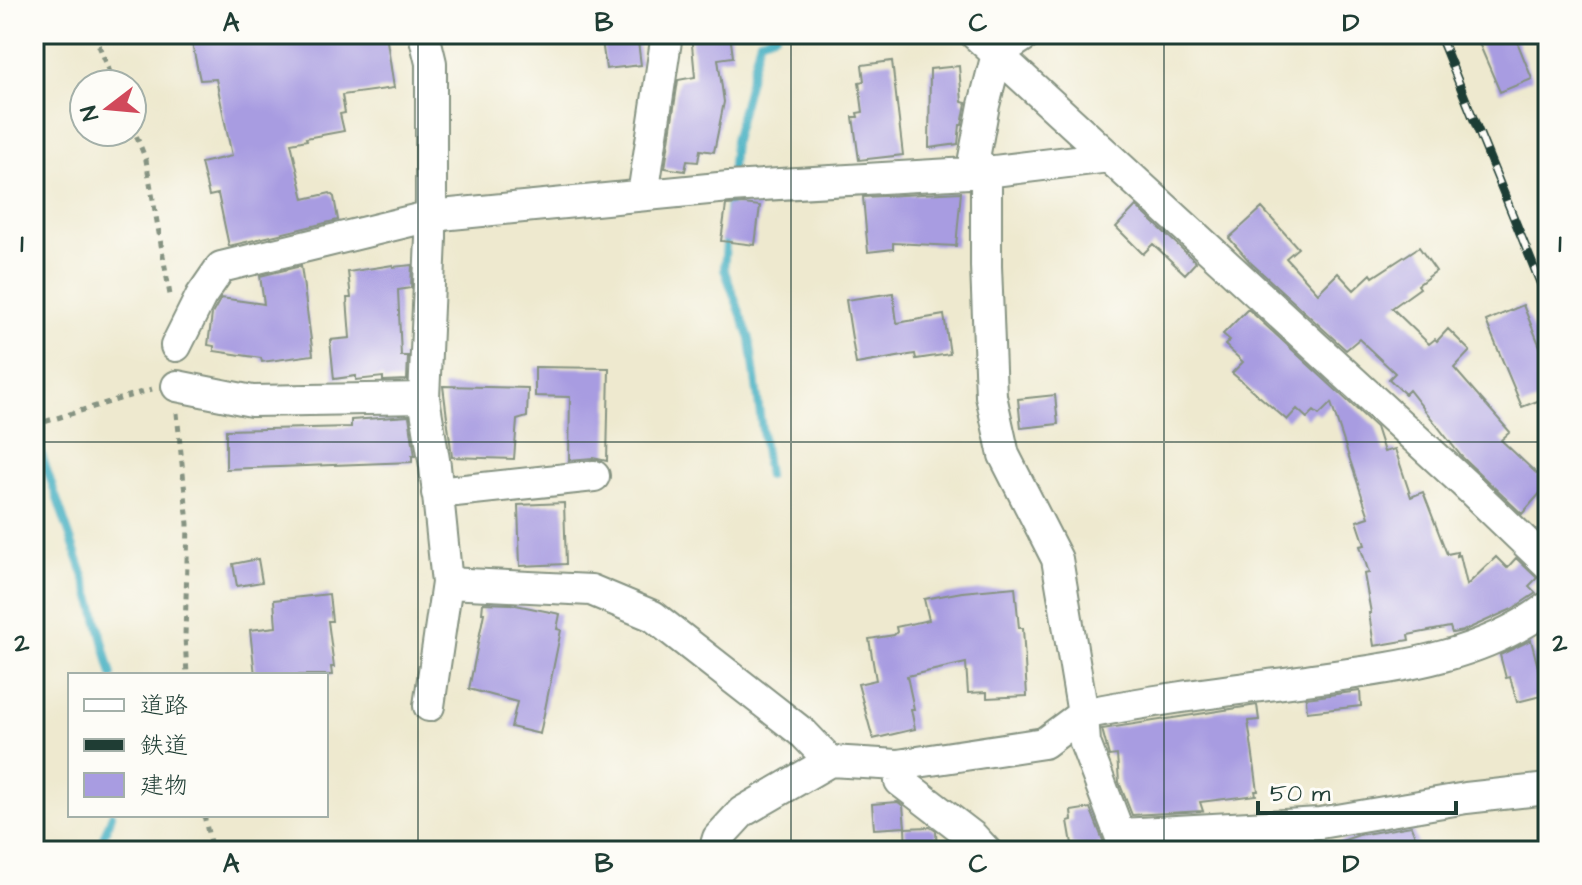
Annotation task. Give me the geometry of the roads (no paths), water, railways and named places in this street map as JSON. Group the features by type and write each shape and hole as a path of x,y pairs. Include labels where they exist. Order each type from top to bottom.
{"street":[{"path":"424,34 431,63 431,216 424,398 447,583 429,706"},
{"path":"643,195 667,34"},
{"path":"986,44 1027,34"},
{"path":"986,44 1548,564"},
{"path":"986,44 984,105 974,158 986,172 991,396 1004,455 1057,559 1085,743 1124,842 1320,823 1466,798 1548,789"},
{"path":"176,346 201,296 221,267 431,216 729,187 986,172 1109,157"},
{"path":"177,386 252,401 424,398"},
{"path":"437,493 594,476"},
{"path":"447,583 591,590 653,616 804,734 830,761"},
{"path":"714,851 718,838 742,812 830,761 898,765 1044,743 1083,714 1412,665 1484,644 1529,622 1548,607"},
{"path":"898,765 900,781 973,837 986,851"}],"waterway":[{"path":"728,214 734,141 760,40 776,34"},
{"path":"727,231 724,269 750,339 768,476"},
{"path":"34,432 93,603 111,673"},
{"path":"98,851 111,817"}],"railway":[{"path":"1439,34 1548,302"}]}
